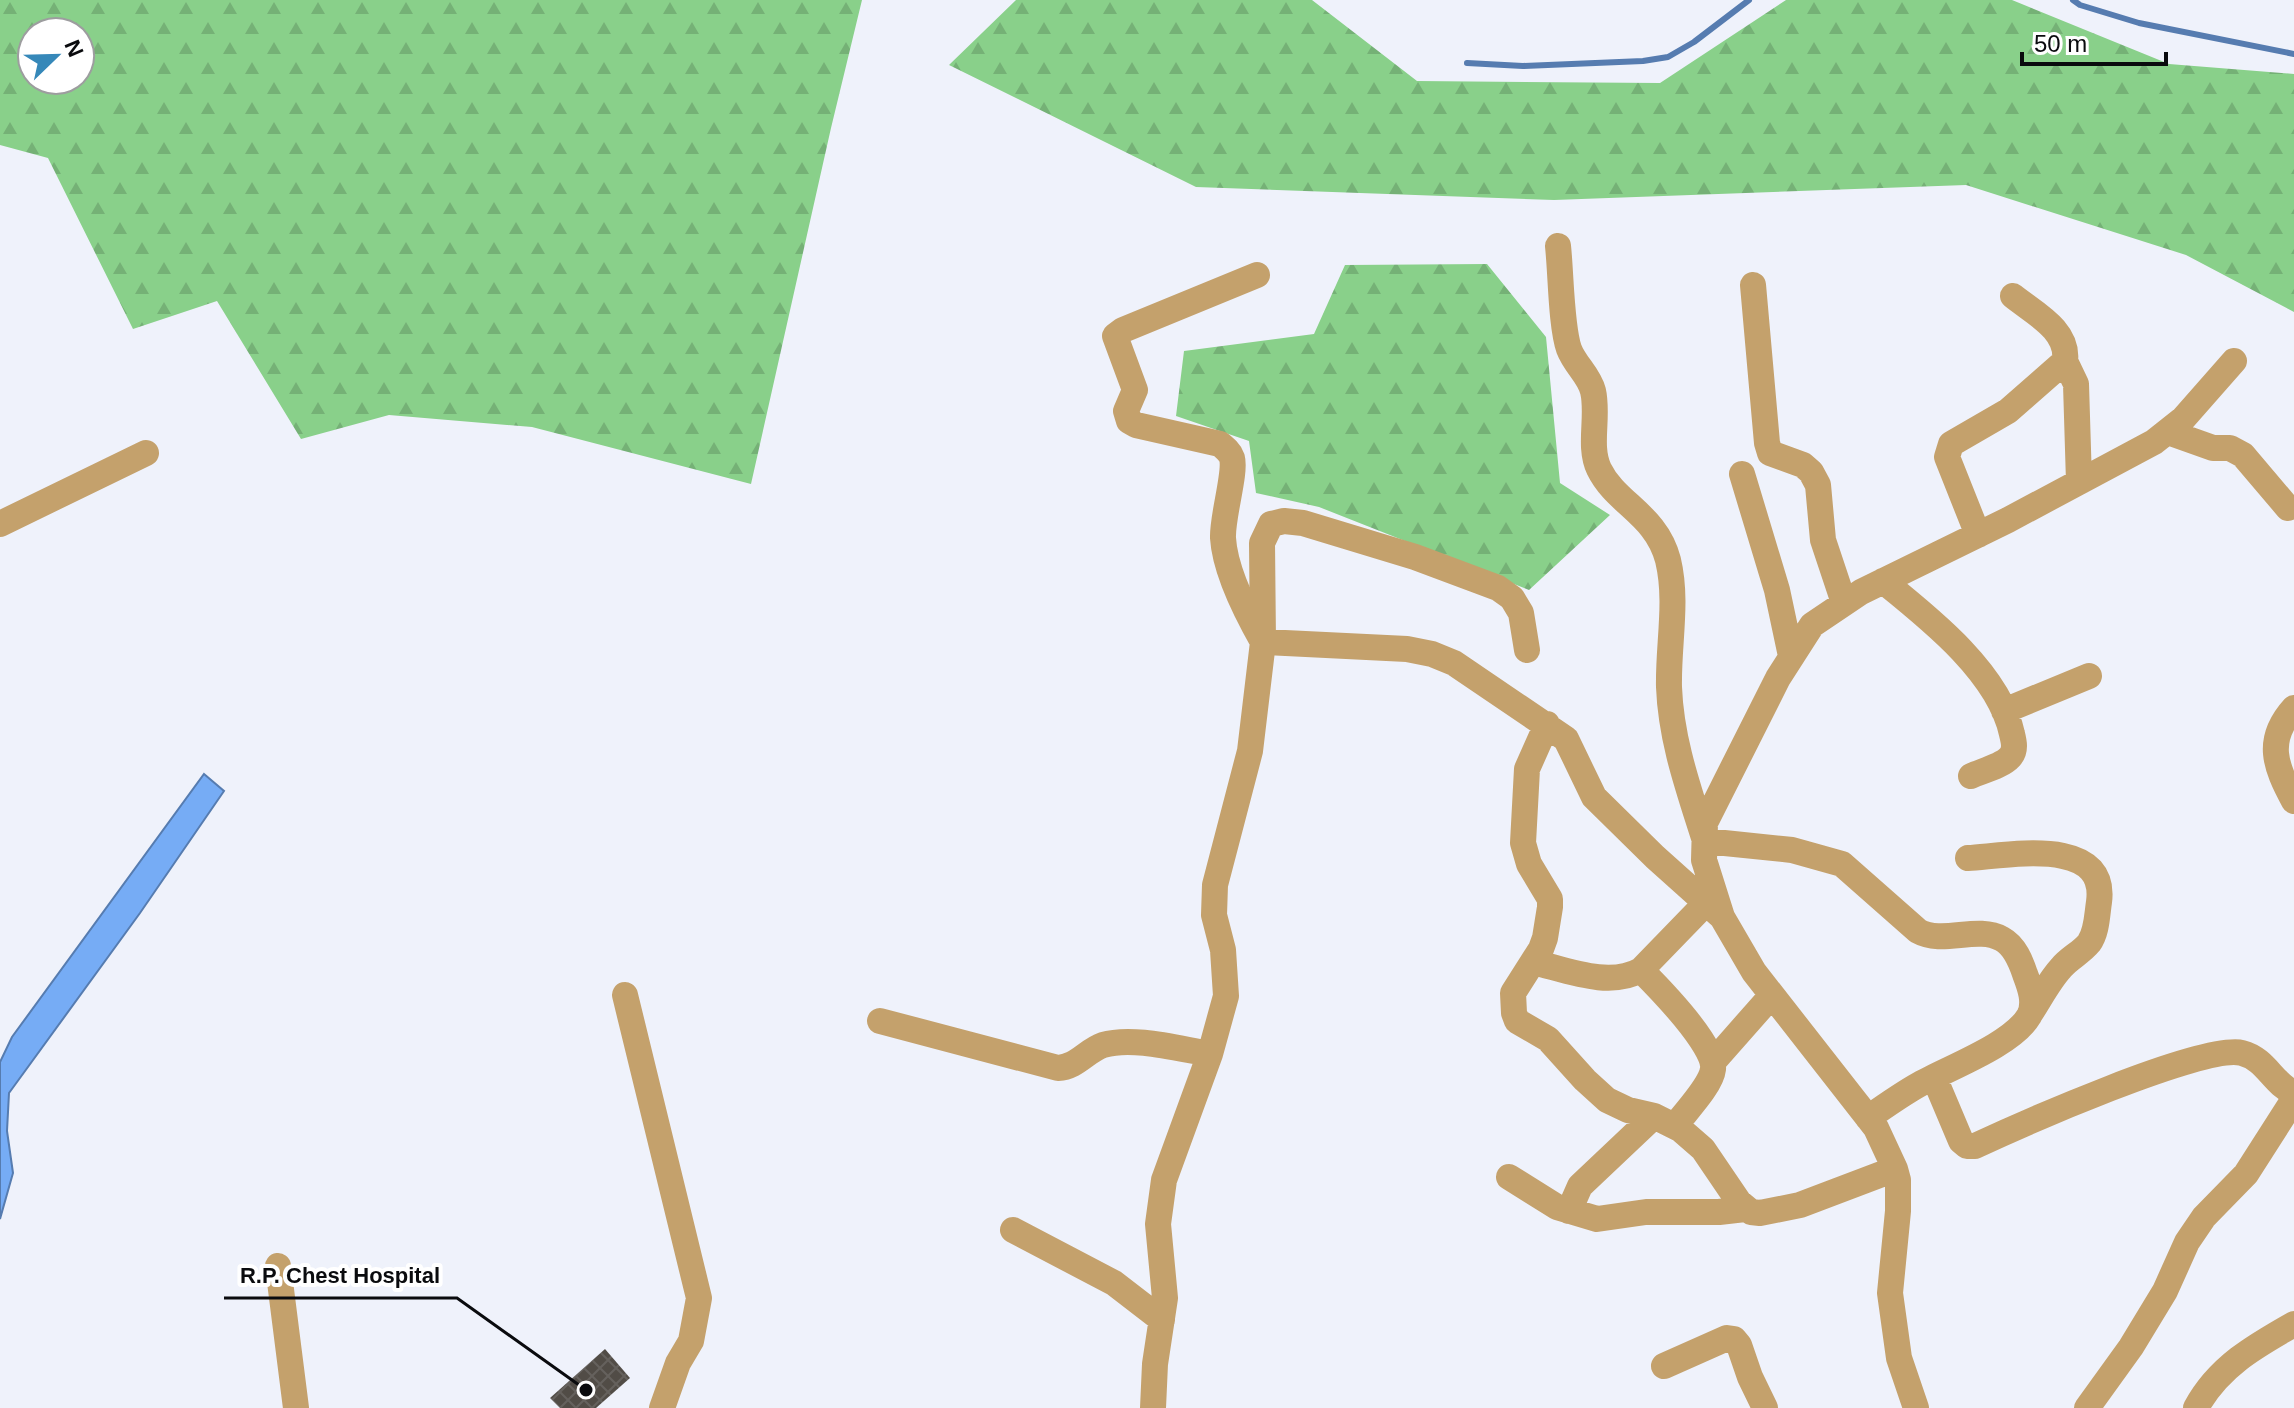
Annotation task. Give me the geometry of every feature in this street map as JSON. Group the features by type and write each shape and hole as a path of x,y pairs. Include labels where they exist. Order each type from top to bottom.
{"street":[{"path":"1558,246 1569,348 1593,392 1595,459 1608,482 1652,527 1668,559 1674,594 1669,661 1672,717 1677,754 1705,841"},
{"path":"1257,275 1115,336 1135,390 1126,411 1129,421 1220,444 1230,453 1233,463 1223,520 1223,541 1239,592 1263,642"},
{"path":"1753,285 1767,443 1770,453 1803,465 1818,485 1823,540 1844,603"},
{"path":"2013,296 2059,333 2067,351 2065,361 2076,384 2079,482"},
{"path":"1978,535 1947,457 1947,449 2008,411 2065,361"},
{"path":"1713,910 1704,860 1705,823 1778,678 1812,625 1883,581 1978,535 2168,432 2234,361"},
{"path":"2168,432 2213,448 2230,448 2243,455 2288,508"},
{"path":"0,524 146,453"},
{"path":"1742,474 1777,590 1791,656"},
{"path":"1153,1408 1165,1286 1158,1224 1164,1180 1210,1054 1226,996 1225,961 1214,915 1215,885 1250,751 1263,642 1262,543 1271,524 1284,521 1303,523 1415,557 1498,588 1512,598 1521,613 1527,650"},
{"path":"1883,581 1930,619 1951,641 1984,678 2004,711 2014,745 2012,755 1971,776"},
{"path":"1263,642 1407,649 1454,663 1566,739 1594,797 1713,910 1754,972 1876,1128 1895,1169 1898,1211 1890,1293 1899,1358 1916,1408"},
{"path":"2004,711 2089,676"},
{"path":"2294,708 2279,724 2275,753 2284,783 2294,801"},
{"path":"1547,724 1527,769 1523,843 1529,864 1550,899 1545,938 1513,993 1517,1021 1548,1039 1607,1100 1664,1121 1703,1149 1745,1209"},
{"path":"1705,841 1792,850 1842,864 1927,937 1981,935 2001,938 2018,957 2026,976 2032,1001 2030,1014"},
{"path":"1868,1118 1904,1093 1963,1065 2021,1025 2058,970 2090,942 2100,892 2095,878 2082,862 2066,855 2043,853 1968,858"},
{"path":"1533,962 1607,978 1621,978 1641,970 1713,910"},
{"path":"1641,970 1681,1010 1713,1062"},
{"path":"625,995 699,1298 691,1341 670,1382 662,1408"},
{"path":"1569,1211 1580,1186 1664,1121 1710,1079 1713,1062 1772,995"},
{"path":"880,1021 1058,1068 1074,1065 1102,1046 1130,1041 1210,1054"},
{"path":"1934,1077 1961,1141 1967,1146 1975,1146 2035,1118 2206,1055 2239,1052 2251,1056 2266,1065 2287,1090 2294,1093"},
{"path":"2087,1408 2131,1347 2165,1291 2187,1242 2204,1217 2246,1174 2294,1099"},
{"path":"1509,1177 1557,1207 1597,1219 1646,1212 1745,1209 1760,1213 1800,1205 1895,1169"},
{"path":"1013,1230 1114,1283 1162,1320"},
{"path":"278,1266 296,1408"},
{"path":"2196,1408 2217,1376 2248,1350 2294,1324"},
{"path":"1664,1366 1727,1338 1734,1339 1765,1408"}],"green space":[{"path":"0,0 862,0 751,484 532,427 389,415 301,439 217,301 133,329 48,158 0,145"},
{"path":"1016,0 1312,0 1417,81 1660,83 1786,0 2012,0 2169,64 2294,74 2294,312 2186,255 1966,185 1554,200 1196,187 949,65"},
{"path":"1487,264 1546,337 1560,483 1610,515 1529,590 1319,507 1256,493 1249,441 1176,416 1184,351 1314,334 1345,265"}],"water":[{"path":"204,774 224,791 9,1093 7,1131 13,1173 0,1219 0,1062 12,1037"}],"building":[{"path":"605,1349 630,1378 596,1408 560,1408 550,1398"}],"waterway":[{"path":"1467,63 1523,66 1643,61 1668,57 1694,42 1749,0"},
{"path":"2073,0 2080,5 2139,23 2294,54"}],"place":[{"name":"R.P. Chest Hospital","path":"586,1390"}]}
